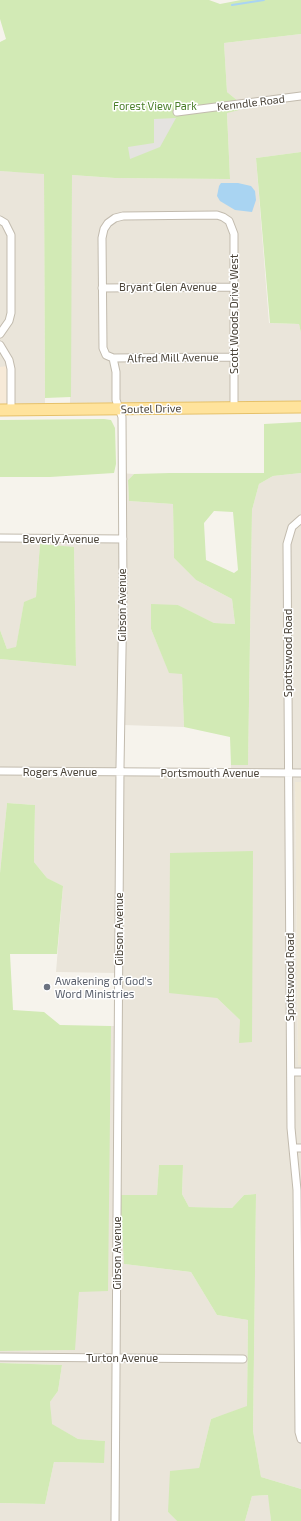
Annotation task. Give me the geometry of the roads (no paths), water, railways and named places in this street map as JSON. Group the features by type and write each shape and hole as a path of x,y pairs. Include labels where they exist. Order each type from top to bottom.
{"main road":[{"name":"Soutel Drive","path":"5,410 301,407"}],"street":[{"name":"Kenndle Road","path":"178,112 301,96"},
{"name":"Scott Woods Drive West","path":"102,288 102,238 104,229 108,223 115,218 123,216 217,215 229,221 234,234 234,408"},
{"path":"0,334 11,313 11,235 2,221"},
{"name":"Bryant Glen Avenue","path":"102,288 233,287"},
{"path":"102,288 104,348 106,355 113,358"},
{"path":"0,346 9,360 11,368 5,410"},
{"name":"Alfred Mill Avenue","path":"113,358 233,357"},
{"name":"Gibson Avenue","path":"113,358 116,372 116,400 122,417 123,593 120,772 115,1521"},
{"name":"Spottswood Road","path":"301,519 292,527 287,544 291,1128 300,1221 299,1432 301,1439"},
{"name":"Beverly Avenue","path":"0,538 122,539"},
{"name":"Rogers Avenue","path":"0,771 120,772"},
{"name":"Portsmouth Avenue","path":"120,772 301,773"},
{"path":"291,1072 301,1072"},
{"path":"293,1148 301,1148"},
{"name":"Turton Avenue","path":"0,1357 243,1358"}],"water":[{"path":"221,183 238,183 251,186 255,191 256,200 252,212 235,210 220,201 217,196"}],"waterway":[{"path":"232,5 264,0"}],"place":[{"name":"Awakening of God's Word Ministries","path":"47,987"}],"park label":[{"name":"Forest View Park","path":"155,106"}]}
